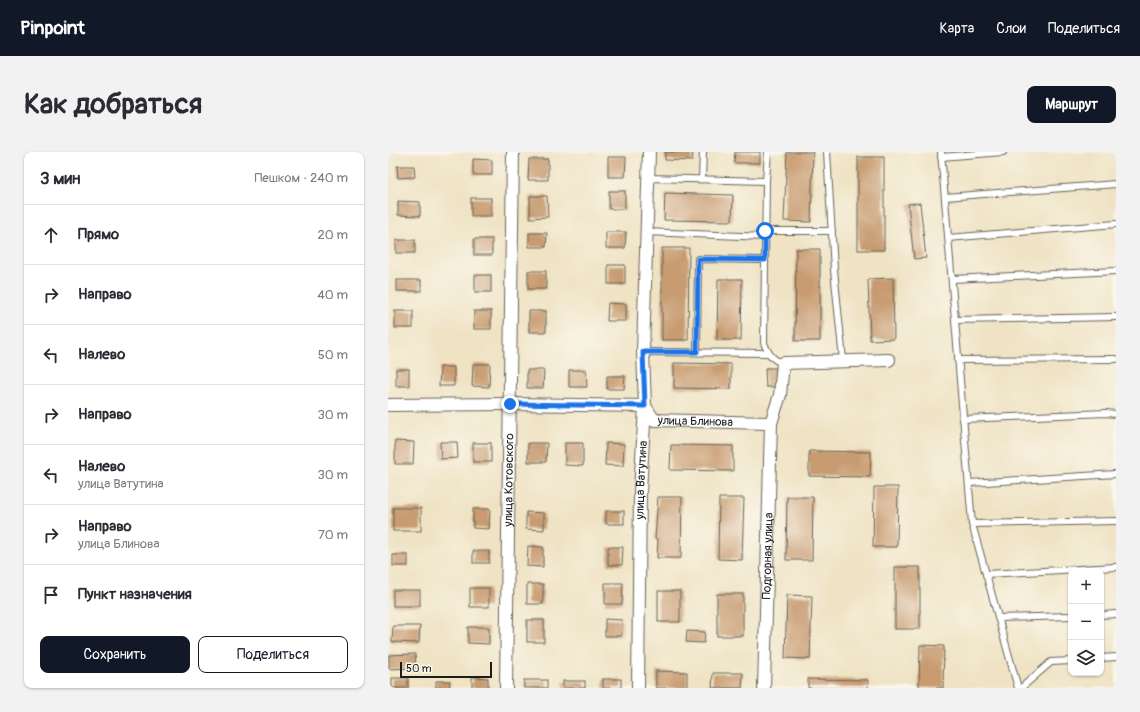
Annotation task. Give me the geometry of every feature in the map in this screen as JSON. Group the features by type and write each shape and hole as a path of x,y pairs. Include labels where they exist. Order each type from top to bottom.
{"street":[{"name":"улица Котовского","path":"506,688 513,152"},
{"name":"улица Ватутина","path":"638,688 640,492 645,406 643,352 649,152"},
{"path":"771,423 780,395 783,363 843,360 889,360"},
{"name":"улица Блинова","path":"388,405 510,404 645,406 654,420 771,423"},
{"name":"Подгорная улица","path":"764,688 771,423"}],"lane":[{"path":"702,179 703,152"},
{"path":"768,152 766,181 764,343 768,353 776,361 783,363"},
{"path":"827,152 843,360"},
{"path":"1004,152 941,154 972,524 1018,688"},
{"path":"648,178 766,181"},
{"path":"945,197 1116,184"},
{"path":"948,238 1116,224"},
{"path":"646,232 765,234 832,232"},
{"path":"697,352 698,259 765,260"},
{"path":"952,279 1116,272"},
{"path":"955,320 1116,317"},
{"path":"643,352 768,353"},
{"path":"958,360 1116,359"},
{"path":"963,418 1106,413 1116,414"},
{"path":"969,483 1116,474"},
{"path":"972,524 1116,520"},
{"path":"986,574 1116,567"},
{"path":"1104,615 1116,614"},
{"path":"998,618 1068,616"},
{"path":"1104,658 1116,657"},
{"path":"1021,688 1051,662 1068,661"}],"building":[{"path":"665,152 693,152 692,161 665,160"},
{"path":"735,152 760,152 760,163 734,163"},
{"path":"787,152 813,152 811,222 784,221"},
{"path":"608,157 626,157 625,177 608,177"},
{"path":"858,157 884,157 884,250 858,250"},
{"path":"473,159 492,160 492,175 473,175"},
{"path":"529,159 548,159 548,180 528,180"},
{"path":"397,166 414,166 415,177 398,178"},
{"path":"609,191 625,191 625,209 609,209"},
{"path":"665,193 733,195 732,221 664,220"},
{"path":"530,196 547,196 548,217 530,218"},
{"path":"471,198 491,198 491,216 471,216"},
{"path":"398,201 420,202 420,216 398,215"},
{"path":"920,203 926,258 914,259 908,204"},
{"path":"606,232 626,232 625,248 606,248"},
{"path":"529,233 547,233 546,247 529,247"},
{"path":"474,239 492,239 492,255 474,255"},
{"path":"396,240 415,240 415,253 396,253"},
{"path":"662,248 689,248 688,340 662,340"},
{"path":"796,249 820,249 820,341 795,341"},
{"path":"608,265 625,265 625,284 608,284"},
{"path":"528,271 546,271 546,289 528,289"},
{"path":"475,275 491,275 491,292 475,292"},
{"path":"893,278 894,339 870,340 868,279"},
{"path":"718,279 742,279 741,340 717,340"},
{"path":"397,280 421,280 421,291 397,291"},
{"path":"608,303 626,304 626,321 607,321"},
{"path":"395,311 413,311 413,328 395,328"},
{"path":"474,311 491,311 491,329 474,329"},
{"path":"529,311 546,311 546,332 529,332"},
{"path":"674,363 731,364 731,389 674,388"},
{"path":"473,364 490,364 489,387 472,386"},
{"path":"440,367 454,367 454,386 439,386"},
{"path":"765,368 777,368 777,387 766,387"},
{"path":"396,369 409,369 409,386 396,386"},
{"path":"527,370 544,370 543,388 527,388"},
{"path":"569,370 586,370 587,387 569,387"},
{"path":"607,376 625,376 624,389 607,389"},
{"path":"395,441 414,442 413,464 395,464"},
{"path":"440,442 457,442 458,458 441,459"},
{"path":"473,443 491,443 491,462 473,462"},
{"path":"528,443 547,443 546,462 528,462"},
{"path":"565,443 583,443 583,466 565,465"},
{"path":"606,443 624,444 623,466 605,465"},
{"path":"671,445 733,446 733,471 670,470"},
{"path":"809,451 871,452 870,477 809,476"},
{"path":"874,487 898,487 897,547 873,547"},
{"path":"658,497 682,497 681,558 657,558 658,539 655,539"},
{"path":"787,497 813,497 812,560 786,560"},
{"path":"719,498 744,498 742,560 718,559"},
{"path":"393,508 421,508 421,531 393,531"},
{"path":"473,509 490,509 489,529 473,528"},
{"path":"606,511 624,511 624,524 606,524"},
{"path":"526,512 544,513 544,530 526,529"},
{"path":"528,546 543,547 543,567 527,566"},
{"path":"608,547 623,547 622,565 608,565"},
{"path":"473,551 489,551 489,563 473,563"},
{"path":"393,555 408,555 408,566 393,566"},
{"path":"895,567 920,567 920,629 895,629"},
{"path":"605,583 623,583 622,604 605,604"},
{"path":"527,584 543,584 543,604 527,604"},
{"path":"470,588 489,588 489,607 470,607"},
{"path":"393,590 420,590 420,606 393,606"},
{"path":"658,591 680,591 680,622 658,622"},
{"path":"717,594 743,594 743,636 717,636"},
{"path":"787,595 812,596 810,659 785,658"},
{"path":"605,619 622,620 621,636 605,636"},
{"path":"527,620 544,620 544,642 527,642"},
{"path":"393,626 420,626 419,643 392,642"},
{"path":"468,627 489,627 489,644 468,643"},
{"path":"687,631 705,632 704,643 686,642"},
{"path":"920,645 944,646 943,688 919,688"},
{"path":"415,654 416,668 389,669 389,655"},
{"path":"656,671 687,672 687,688 656,688"},
{"path":"713,673 743,673 742,688 712,688"},
{"path":"472,677 488,678 488,688 472,688"},
{"path":"392,678 408,678 408,688 392,688"},
{"path":"603,679 621,679 621,688 603,688"},
{"path":"808,679 868,680 868,688 808,688"},
{"path":"524,680 547,680 547,688 524,688"},
{"path":"436,681 450,681 449,688 436,688"},
{"path":"563,681 585,681 585,688 563,688"}],"route":[{"path":"510,404 645,406 643,352 697,352 698,259 765,260 765,231"}]}
